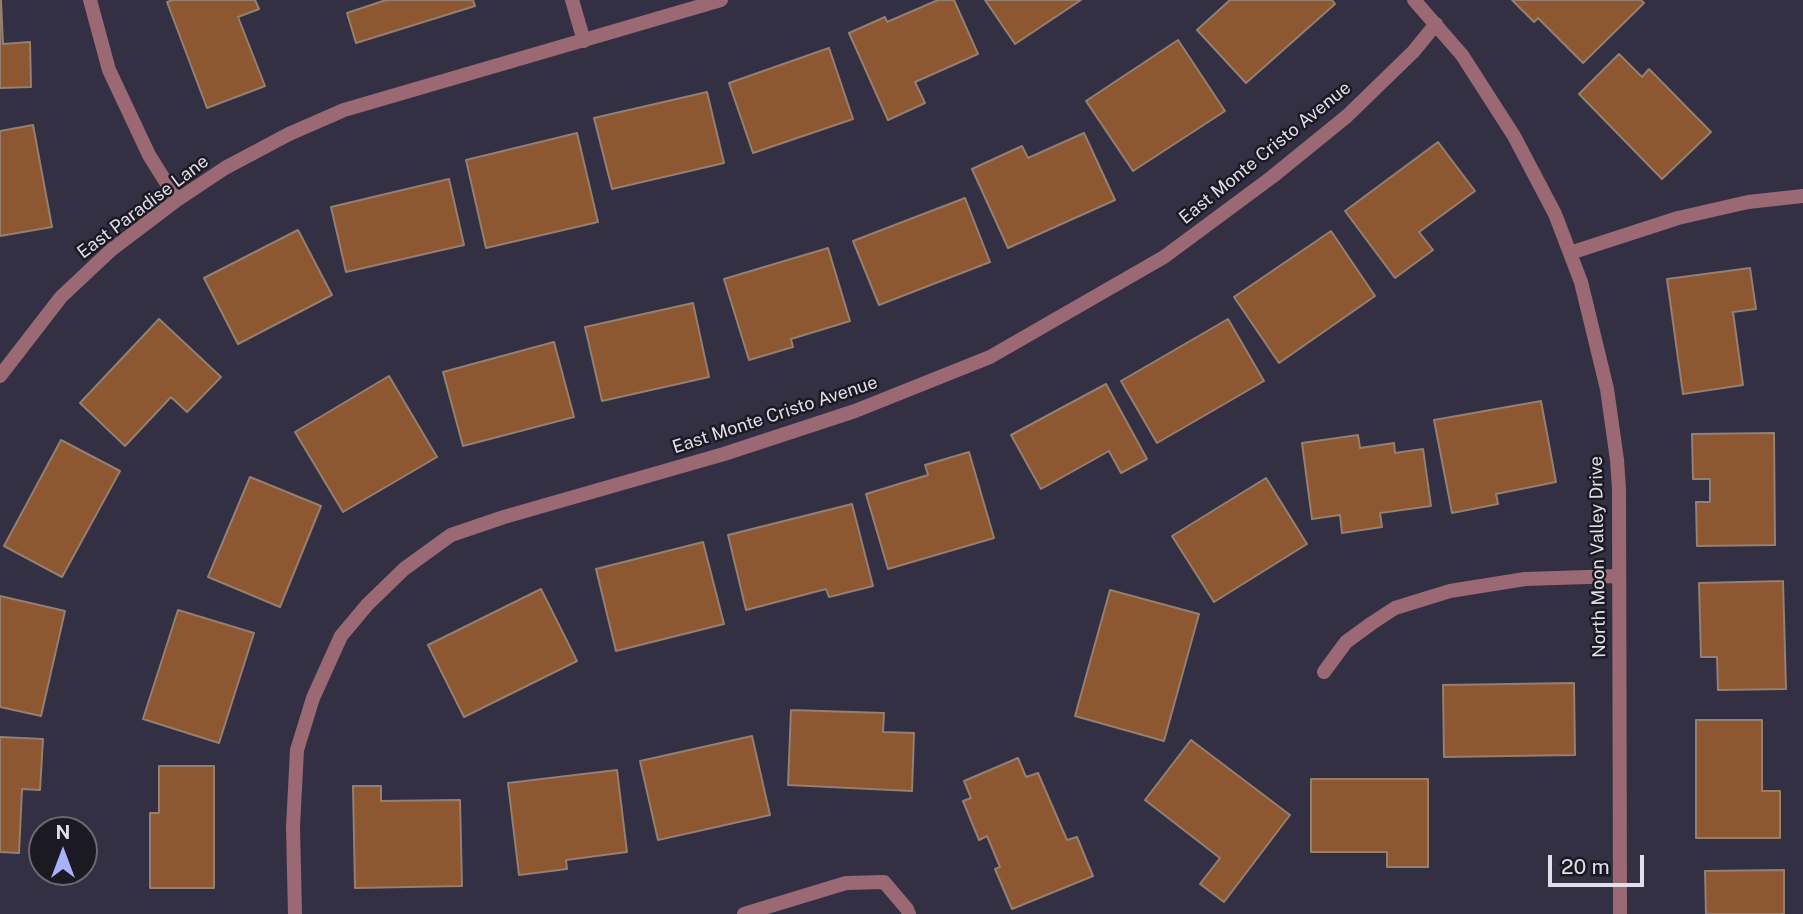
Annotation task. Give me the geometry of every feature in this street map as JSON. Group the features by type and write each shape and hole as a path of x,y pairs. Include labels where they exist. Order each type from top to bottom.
{"street":[{"path":"90,0 109,70 149,155 177,200"},
{"path":"572,0 584,41"},
{"name":"East Paradise Lane","path":"0,376 61,297 111,250 225,168 289,134 344,110 721,0"},
{"name":"North Moon Valley Drive","path":"1414,0 1462,55 1514,136 1555,214 1581,282 1607,389 1617,460 1620,914"},
{"name":"East Monte Cristo Avenue","path":"295,914 293,827 298,750 313,698 341,636 367,605 404,569 451,535 462,531 724,454 855,411 990,357 1164,257 1272,177 1347,116 1413,52 1436,24"},
{"path":"1570,253 1678,218 1748,202 1803,196"},
{"path":"1324,672 1346,642 1395,608 1450,591 1525,579 1618,576"},
{"path":"744,914 846,883 884,882 909,914"}],"building":[{"path":"0,0 3,44 30,42 31,87 0,88"},
{"path":"255,0 259,9 238,17 265,86 207,108 167,2"},
{"path":"386,0 473,0 475,6 356,43 347,13"},
{"path":"938,0 954,0 978,54 915,82 925,103 888,120 849,33 885,17 887,22"},
{"path":"985,0 1081,0 1015,44"},
{"path":"1230,0 1332,0 1335,4 1246,83 1197,30"},
{"path":"1512,0 1641,0 1644,3 1583,63 1538,18 1534,22"},
{"path":"1178,40 1225,111 1133,171 1086,101"},
{"path":"829,48 853,119 753,153 729,83"},
{"path":"1619,54 1642,77 1649,69 1711,132 1662,179 1579,94"},
{"path":"707,92 724,163 612,189 594,118"},
{"path":"33,125 52,227 0,236 0,131"},
{"path":"577,133 598,222 486,248 466,160"},
{"path":"1084,133 1115,200 1008,248 972,169 1022,146 1028,158"},
{"path":"1438,142 1475,191 1419,232 1433,250 1395,278 1345,211"},
{"path":"449,179 464,245 346,272 331,207"},
{"path":"965,198 990,262 879,305 853,241"},
{"path":"298,230 332,295 238,344 204,278"},
{"path":"1331,231 1375,296 1279,363 1234,297"},
{"path":"828,248 850,321 791,339 793,347 749,360 724,279"},
{"path":"1750,268 1756,309 1733,312 1743,385 1683,394 1667,279"},
{"path":"693,303 709,377 602,401 585,327"},
{"path":"159,319 221,377 187,412 171,397 125,446 80,403"},
{"path":"1228,319 1264,381 1157,443 1121,381"},
{"path":"554,342 574,417 463,446 443,372"},
{"path":"389,376 437,457 343,512 295,432"},
{"path":"1106,384 1147,459 1121,473 1109,451 1041,489 1011,435"},
{"path":"1541,401 1556,482 1496,494 1498,504 1452,513 1434,420"},
{"path":"1774,433 1775,545 1697,546 1696,502 1710,502 1710,479 1693,479 1692,434"},
{"path":"1358,435 1360,448 1394,443 1395,453 1423,449 1431,506 1380,513 1382,527 1342,533 1340,515 1312,519 1302,443"},
{"path":"61,440 120,471 62,577 4,546"},
{"path":"969,452 994,538 888,569 866,494 928,475 925,465"},
{"path":"250,477 321,506 280,607 208,577"},
{"path":"1266,478 1307,544 1214,602 1172,536"},
{"path":"852,504 873,586 829,597 826,589 746,610 728,535"},
{"path":"703,542 724,624 616,651 596,569"},
{"path":"1783,581 1786,689 1718,690 1717,657 1701,657 1699,583"},
{"path":"541,589 577,661 464,717 428,645"},
{"path":"1110,590 1199,614 1164,741 1075,716"},
{"path":"0,596 65,611 41,716 0,707"},
{"path":"178,610 254,633 219,743 143,719"},
{"path":"1574,683 1575,755 1444,757 1443,685"},
{"path":"791,710 884,713 883,732 914,733 912,791 788,785"},
{"path":"1696,720 1762,720 1762,791 1780,791 1780,838 1696,838"},
{"path":"752,736 770,815 658,840 640,761"},
{"path":"0,737 43,739 40,790 22,789 19,853 0,852"},
{"path":"1191,740 1290,815 1224,902 1200,884 1220,858 1145,800"},
{"path":"1018,758 1026,777 1038,773 1067,840 1077,837 1093,876 1012,909 995,869 1000,867 987,836 979,840 963,801 971,798 964,781"},
{"path":"159,766 214,766 214,888 150,888 150,813 159,813"},
{"path":"617,770 627,852 566,860 567,869 519,875 508,783"},
{"path":"1311,779 1428,779 1428,867 1387,867 1387,852 1311,852"},
{"path":"353,786 381,786 381,801 460,800 462,886 355,888"},
{"path":"1784,870 1784,914 1706,914 1705,871"}]}
